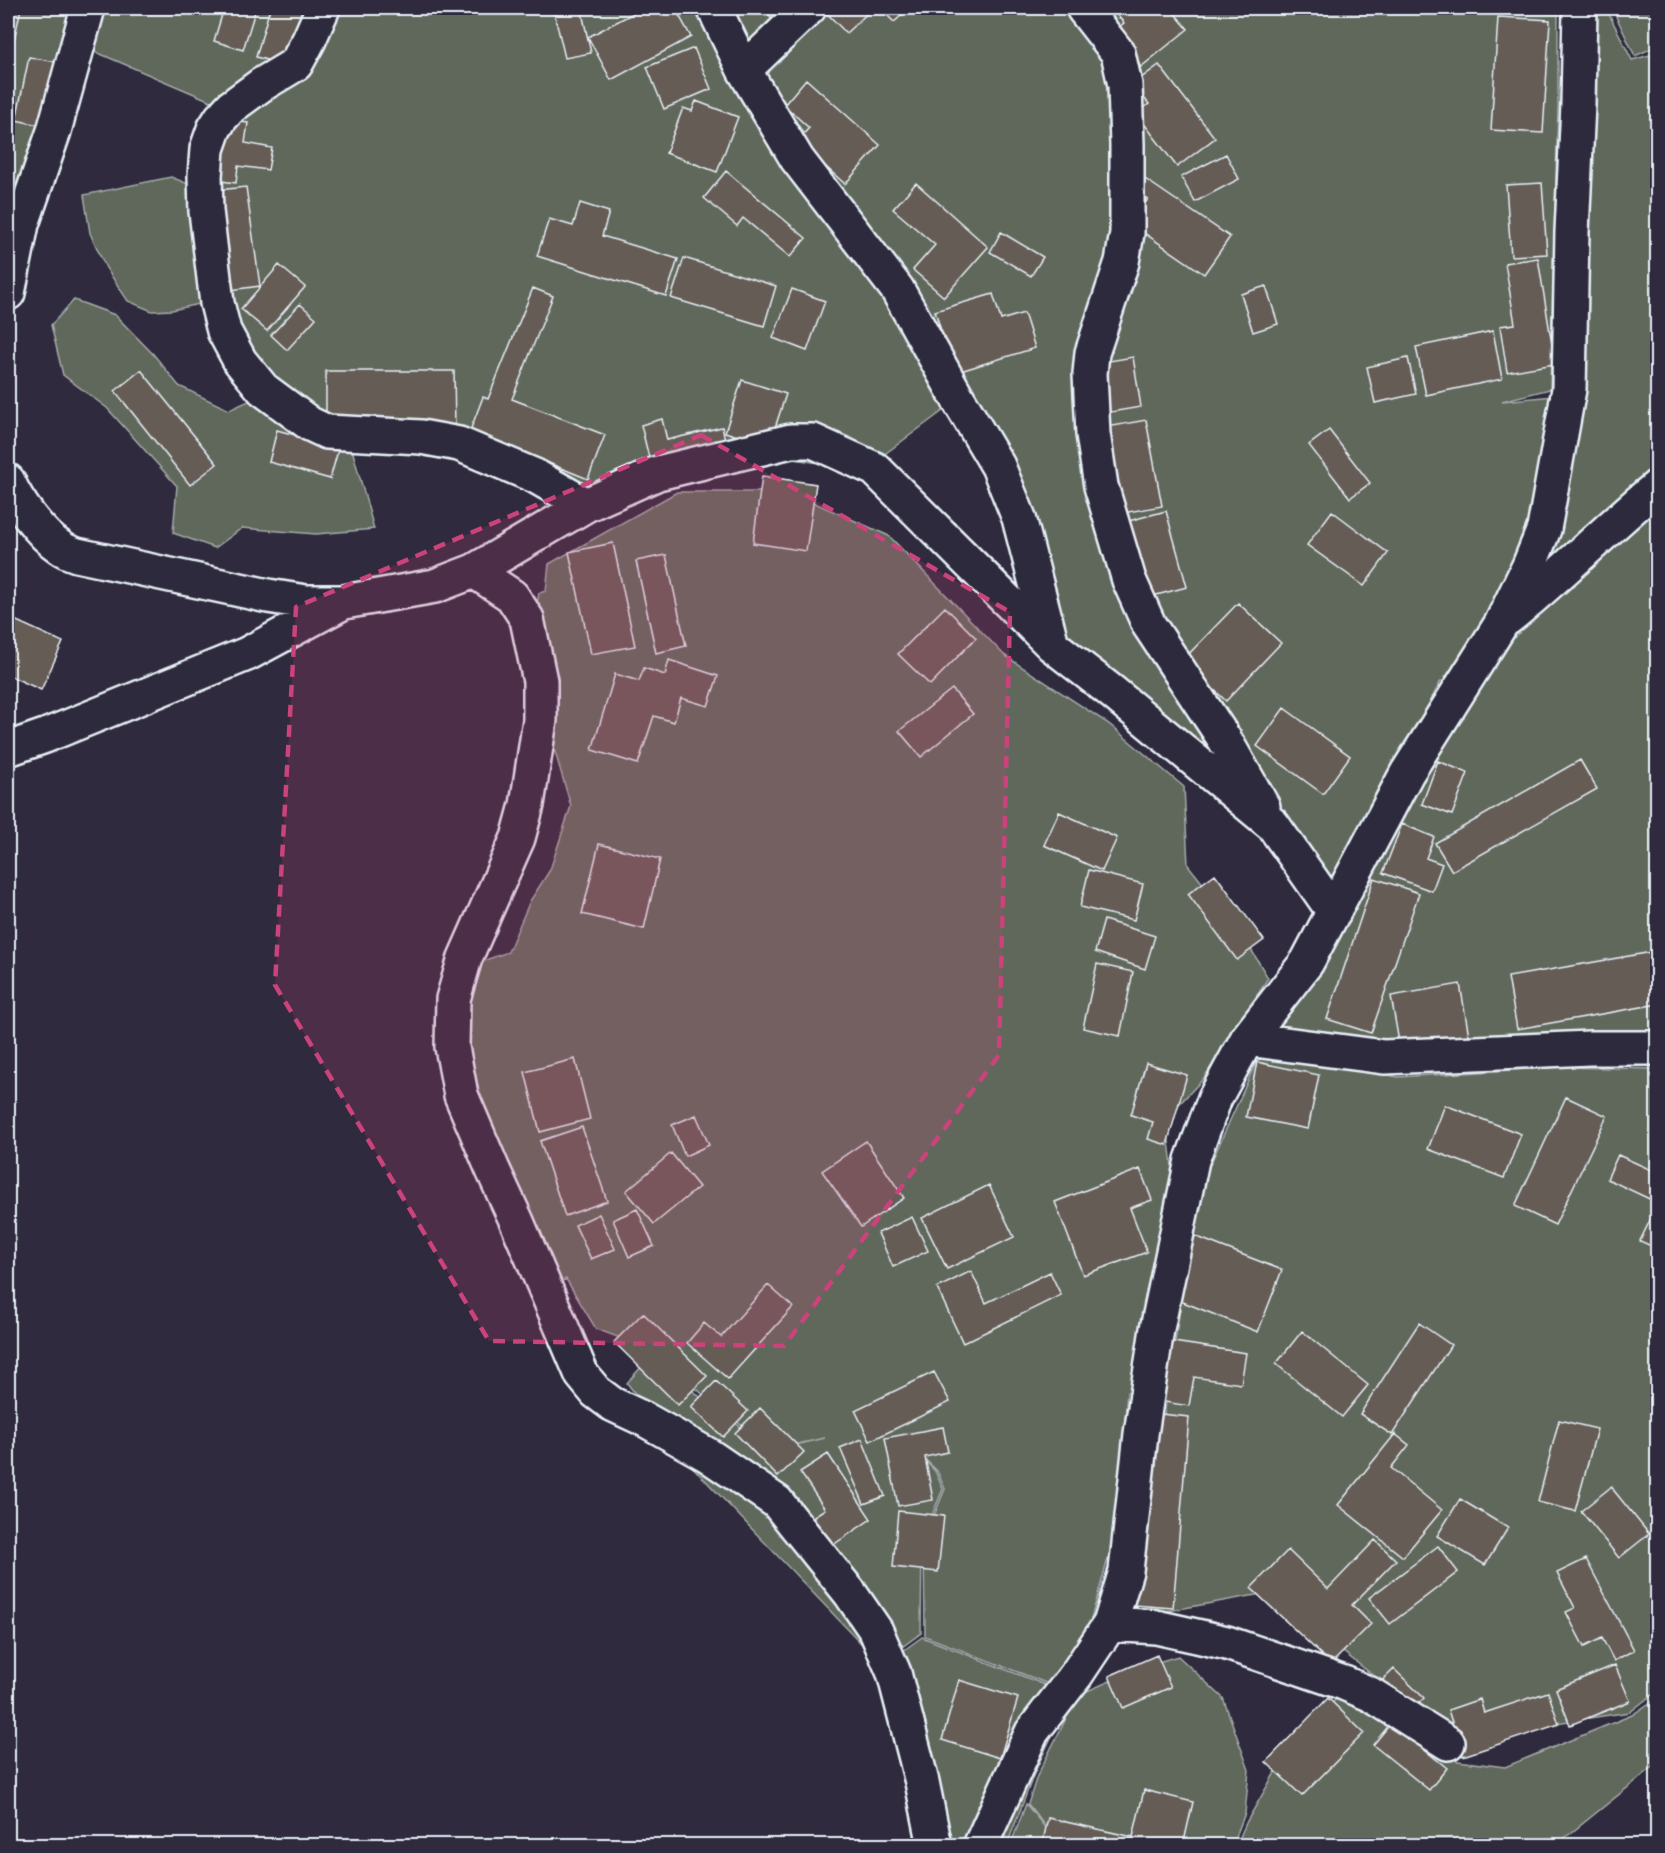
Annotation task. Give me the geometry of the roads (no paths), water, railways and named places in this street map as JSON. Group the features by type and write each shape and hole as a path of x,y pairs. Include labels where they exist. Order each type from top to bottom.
{"street":[{"path":"8,293 22,224 54,131 88,8"},
{"path":"323,8 314,31 296,64 231,107 214,129 207,149 206,211 217,303 224,331 240,361 263,389 310,424 327,432 421,437 459,444 535,476 586,505"},
{"path":"714,8 744,69 797,159 897,289 998,466 1019,518 1053,645"},
{"path":"744,69 809,8"},
{"path":"1083,8 1118,53 1126,97 1127,233 1122,262 1092,353 1090,374 1092,434 1101,486 1129,579 1149,625 1225,740 1273,825 1334,912"},
{"path":"980,1845 1032,1732 1076,1675 1110,1624 1126,1570 1141,1434 1157,1329 1192,1160 1215,1098 1247,1039 1307,962 1407,773 1501,624 1544,529 1569,390 1580,8"},
{"path":"8,530 77,555 268,596 306,602 344,602 435,586 474,571 586,505 658,473 791,441 813,441 875,469 1053,645 1273,825"},
{"path":"8,481 31,518 59,547"},
{"path":"1501,624 1540,592 1615,521 1658,486"},
{"path":"474,571 512,596 527,620 540,681 540,720 527,805 518,838 465,958 453,999 452,1047 461,1095 582,1375 596,1392 612,1404 708,1455 777,1502 850,1593 876,1631 894,1672 922,1782 935,1845"},
{"path":"8,749 247,654 344,602"},
{"path":"1247,1039 1384,1057 1590,1048 1658,1048"},
{"path":"1110,1624 1156,1627 1227,1643 1344,1683 1370,1694 1448,1743"}]}
